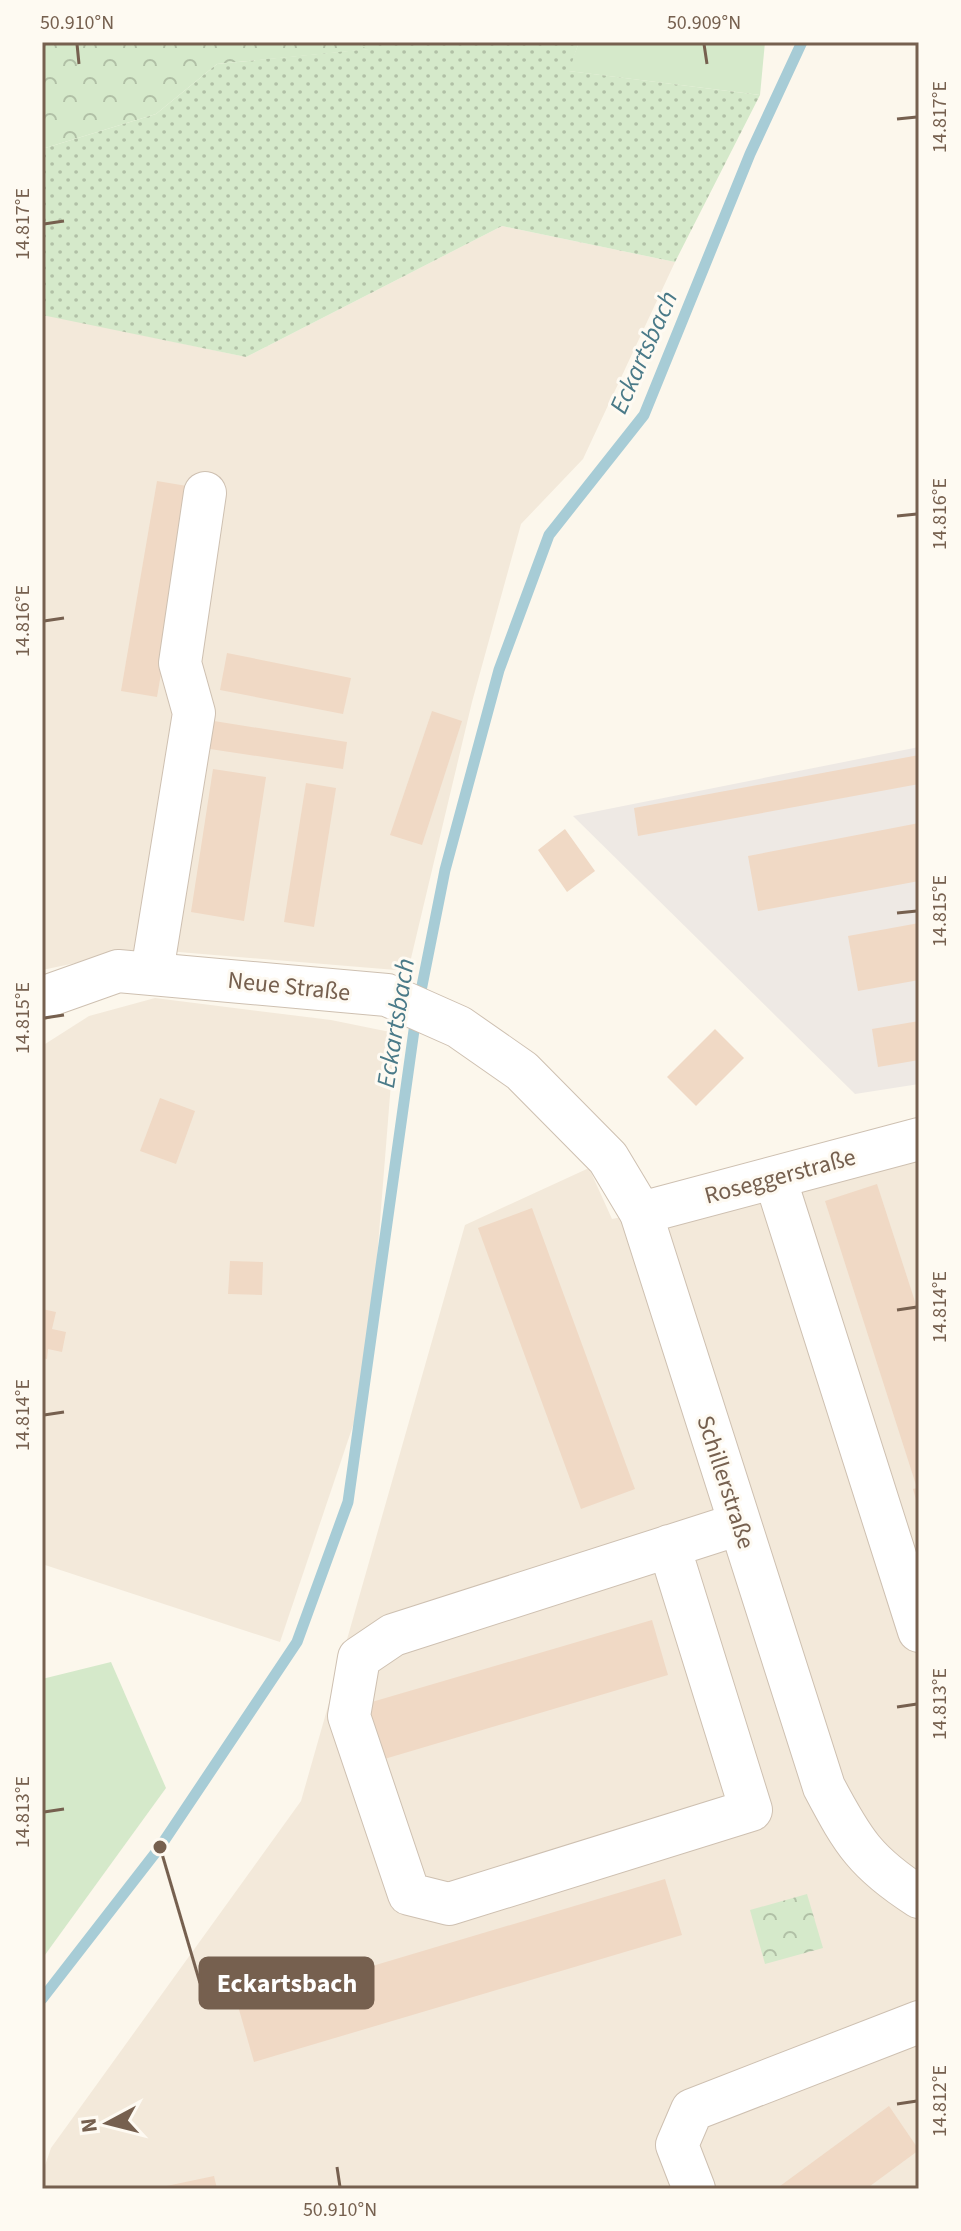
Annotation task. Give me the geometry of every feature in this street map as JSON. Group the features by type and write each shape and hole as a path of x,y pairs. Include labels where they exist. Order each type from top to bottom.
{"street":[{"path":"152,972 194,713 180,663 205,493"},
{"name":"Neue Straße","path":"43,997 118,971 387,995 459,1027 522,1071"},
{"name":"Schillerstraße","path":"522,1071 608,1158 641,1213 824,1787 847,1832 879,1871 919,1897"},
{"name":"Roseggerstraße","path":"641,1213 919,1139"},
{"path":"775,1178 919,1631"},
{"path":"669,1546 751,1810 449,1904 409,1894 349,1716 359,1658 393,1635 669,1546 739,1524"},
{"path":"694,2189 677,2145 692,2110 919,2022"}],"shaded area":[{"path":"502,226 675,262 583,459 521,524 472,702 408,971 143,949 42,970 42,314 246,357"},
{"path":"919,747 919,1084 855,1094 573,816"},
{"path":"155,998 331,1020 395,1033 367,1384 280,1642 42,1564 42,1046 89,1016"},
{"path":"919,1156 919,2189 42,2189 42,2174 51,2148 301,1801 465,1225 589,1168 612,1219"}],"green space":[{"path":"42,42 346,42 372,49 217,64 156,114 42,149"},
{"path":"346,42 579,42 569,71 760,95 675,262 502,226 246,357 42,315 42,149 156,114 217,64 369,49"},
{"path":"579,42 765,42 760,95 568,71"},
{"path":"111,1662 166,1788 42,1959 42,1679"},
{"path":"807,1894 823,1948 765,1964 750,1910"}],"building":[{"path":"157,481 193,487 157,697 121,691"},
{"path":"227,653 351,678 343,714 220,690"},
{"path":"432,711 462,721 422,845 390,835"},
{"path":"214,721 347,742 343,769 210,749"},
{"path":"919,755 919,784 638,836 634,808"},
{"path":"213,769 266,777 244,921 191,912"},
{"path":"306,783 336,788 314,927 284,922"},
{"path":"919,823 919,881 758,911 748,856"},
{"path":"565,829 595,871 567,892 538,850"},
{"path":"919,923 919,980 858,991 848,936"},
{"path":"919,1021 919,1060 878,1067 872,1029"},
{"path":"715,1029 744,1058 696,1106 667,1077"},
{"path":"160,1098 195,1111 176,1164 140,1151"},
{"path":"877,1184 919,1314 918,1507 913,1489 917,1488 825,1201"},
{"path":"532,1208 635,1489 581,1509 478,1228"},
{"path":"230,1261 263,1262 262,1295 228,1294"},
{"path":"42,1309 56,1312 52,1329 66,1332 62,1352 48,1349 47,1359 42,1358"},
{"path":"652,1620 668,1675 381,1760 365,1704"},
{"path":"665,1879 682,1935 254,2062 238,2006"},
{"path":"889,2106 919,2150 866,2189 776,2189"},
{"path":"214,2176 217,2189 157,2189 157,2188"}],"waterway":[{"name":"Eckartsbach","path":"42,1999 160,1847 297,1642 348,1502 416,1016 445,870 499,670 549,535 644,415 750,154 802,42"}],"place":[{"name":"Eckartsbach","path":"160,1847"}]}
